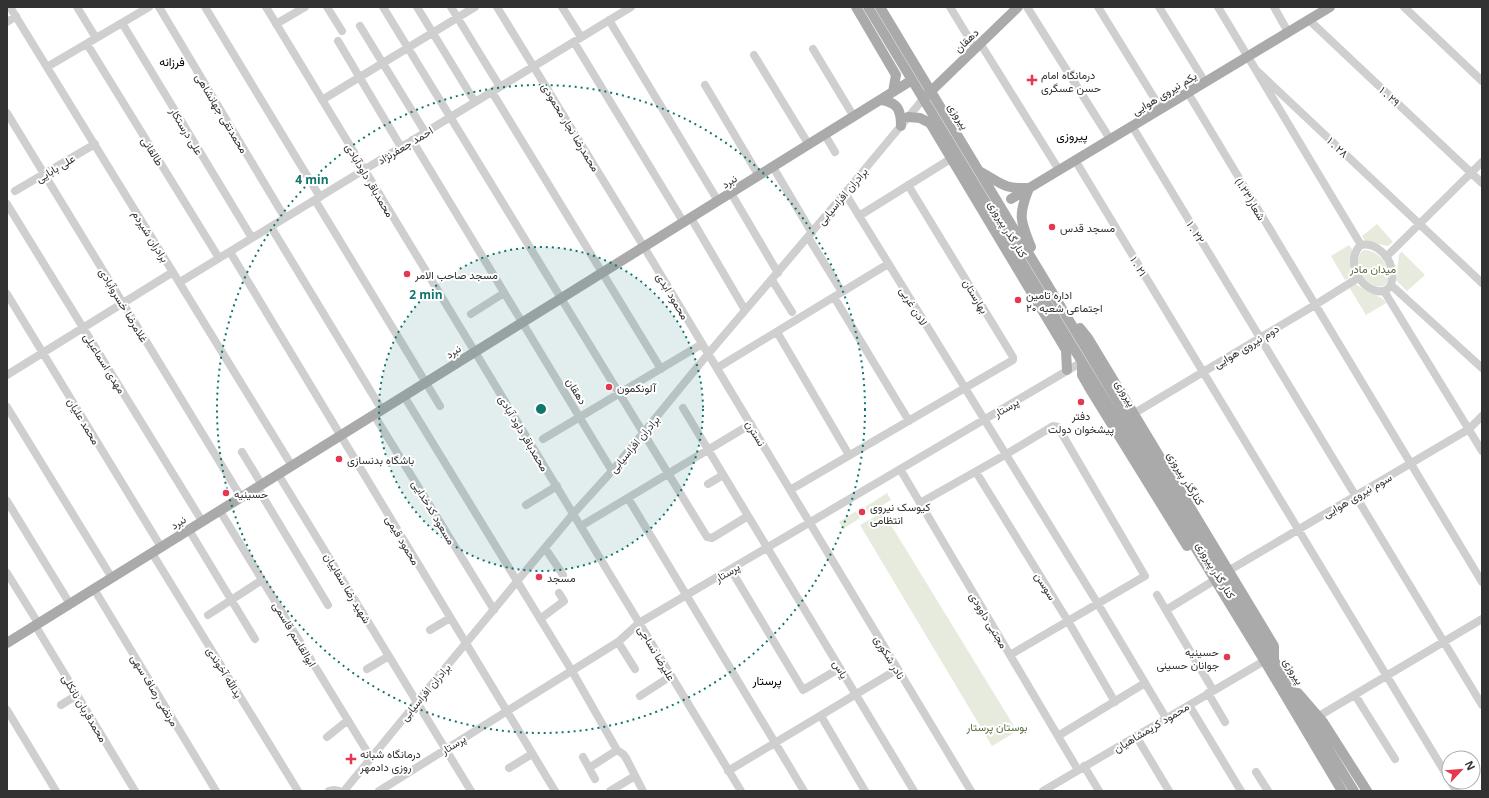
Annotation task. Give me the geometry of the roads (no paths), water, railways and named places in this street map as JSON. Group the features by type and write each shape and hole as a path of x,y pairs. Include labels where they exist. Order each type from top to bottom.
{"main road":[{"name":"پیروزی","path":"868,7 912,80 927,95 979,171 1064,313 1086,359 1211,579 1342,791"},
{"name":"پیروزی","path":"880,7 927,95 992,210 1086,359 1148,453 1354,791"},
{"name":"یکم نیروی هوایی","path":"1011,199 1328,7"},
{"path":"857,8 896,75 893,92"},
{"name":"دهقان","path":"927,95 978,46 1012,9"},
{"name":"نبرد","path":"7,643 912,80"},
{"path":"882,100 893,103 897,107 900,112 901,126"},
{"name":"کنار گذر پیروزی","path":"908,117 920,118 930,123 952,158 1066,350 1067,370"},
{"path":"979,171 1000,184 1008,187 1029,188 1022,206 1022,225 1050,289"},
{"path":"981,207 992,210 990,221"},
{"name":"کنارگذر پیروزی","path":"1064,313 1072,318 1088,338 1274,646 1274,662"},
{"path":"1148,453 1169,473"},
{"name":"کنار گذر پیروزی","path":"1211,579 1334,791"},
{"path":"1286,680 1319,716 1367,791"}],"street":[{"name":"برادران شیردم","path":"10,7 292,466"},
{"path":"77,7 96,38"},
{"path":"47,67 122,23 140,9 149,7"},
{"name":"محمدتقی جهانشاهی","path":"159,7 285,218"},
{"path":"205,7 440,406"},
{"name":"محمدباقر داودآبادی","path":"266,7 475,352"},
{"path":"276,24 305,7"},
{"path":"328,7 342,31"},
{"path":"383,7 667,474 707,537 709,538 748,516"},
{"path":"417,7 475,102"},
{"path":"451,7 500,87"},
{"path":"322,100 475,7"},
{"name":"محمدرضا نجار محمودی","path":"497,7 644,247"},
{"path":"562,7 578,40 687,220 746,310"},
{"name":"احمد جعفرنژاد","path":"180,282 578,40 609,20 619,10 631,7"},
{"path":"950,7 978,46 1059,170"},
{"path":"1027,7 1110,140"},
{"path":"1098,7 1161,109"},
{"path":"1159,7 1205,82"},
{"path":"1218,7 1361,246"},
{"path":"1274,7 1288,32"},
{"path":"1404,7 1482,81"},
{"path":"7,22 16,16"},
{"path":"609,20 718,201"},
{"name":"۱ . ۲۹","path":"1308,20 1482,183"},
{"name":"علی درستکار","path":"122,23 252,238"},
{"path":"360,26 425,132"},
{"path":"338,42 401,147"},
{"name":"طالقانی","path":"87,44 219,258"},
{"path":"813,49 854,117"},
{"path":"754,55 809,145"},
{"name":"۱ . ۲۸","path":"1256,70 1482,283"},
{"path":"705,85 759,176"},
{"path":"492,92 661,369"},
{"name":"شعار(۱.۲۳)","path":"1188,93 1482,582"},
{"name":"برادران افراسیابی","path":"344,791 573,514 612,471 708,354 927,95"},
{"name":"غلامرضا خسروآبادی","path":"7,113 241,497"},
{"name":"۱ . ۲۲","path":"1132,126 1482,705"},
{"path":"825,135 835,152"},
{"name":"دهقان","path":"412,140 612,471"},
{"name":"علی بابایی","path":"15,191 95,144"},
{"path":"859,216 952,158"},
{"name":"۱ . ۲۱","path":"1075,160 1441,765"},
{"path":"1386,257 1482,162"},
{"path":"774,167 842,292"},
{"name":"بهارستان","path":"790,490 1012,362 1013,360 1013,357 908,185"},
{"name":"لادن غربی","path":"845,193 1005,456 1098,604 1166,718"},
{"path":"731,194 778,273"},
{"name":"مهدی اسماعیلی","path":"7,204 202,521"},
{"name":"مسعود کدخدایی","path":"271,227 494,610"},
{"path":"1369,245 1375,247 1386,257 1392,271 1392,279 1388,288 1376,292 1370,289 1358,278 1354,270 1356,251 1361,246 1369,245"},
{"name":"محمود ابدی","path":"644,247 702,344"},
{"name":"محمود قیمی","path":"230,252 555,791"},
{"path":"717,368 888,264"},
{"path":"7,375 173,272"},
{"name":"دوم نیروی هوایی","path":"1133,414 1358,278"},
{"path":"772,280 792,312"},
{"path":"1388,288 1482,368"},
{"path":"1388,288 1482,451"},
{"path":"471,314 504,293"},
{"name":"محمد علیان","path":"7,294 161,547"},
{"path":"834,297 909,421"},
{"path":"777,332 849,455"},
{"path":"543,439 702,344"},
{"name":"نسترن","path":"702,344 810,523"},
{"name":"محمدباقر داود آبادی","path":"475,352 573,514"},
{"name":"پرستار","path":"378,791 389,788 445,749 618,642 639,624 1086,359"},
{"path":"404,396 572,671 617,750 623,754 643,791"},
{"path":"7,407 112,578"},
{"name":"یاس","path":"683,408 914,791"},
{"name":"سوم نیروی هوایی","path":"1228,571 1469,430 1482,416"},
{"path":"580,526 750,424"},
{"path":"920,504 1005,456 1055,425 1062,433 1145,576 1010,655"},
{"path":"242,452 259,486 328,605"},
{"name":"مجتبی داوودی","path":"900,469 1058,736 1099,791"},
{"name":"سوسن","path":"976,472 1068,621 1115,702"},
{"name":"شهید رضا سقاییان","path":"278,474 471,791"},
{"path":"708,484 723,475"},
{"path":"526,505 556,486"},
{"path":"628,498 804,791"},
{"path":"7,501 70,604"},
{"name":"ابوالقاسم قاسمی","path":"220,511 371,758"},
{"name":"علیرضا نساجی","path":"573,514 741,791"},
{"name":"نادر شکوری","path":"810,523 971,791"},
{"path":"189,530 254,639"},
{"path":"545,548 563,575"},
{"name":"یدالله آخوندی","path":"152,553 298,791"},
{"path":"731,570 802,690 840,668"},
{"name":"محمدقربان نانکلی","path":"7,573 77,695 135,791"},
{"path":"1166,610 1211,579"},
{"path":"208,615 262,580"},
{"name":"مرتضی رصاف سهی","path":"94,589 216,791"},
{"path":"540,618 564,601 559,593"},
{"path":"1157,595 1211,692 1225,722"},
{"path":"430,630 450,618"},
{"path":"1319,716 1482,619"},
{"path":"618,642 635,669"},
{"path":"367,669 389,656"},
{"name":"محمود کریمشاهیان","path":"1043,791 1259,664"},
{"path":"728,771 898,669"},
{"path":"640,696 671,676"},
{"path":"1058,736 1144,683"},
{"path":"61,705 77,695"},
{"path":"1355,695 1395,759"},
{"path":"1189,704 1241,791"},
{"path":"7,710 56,791"},
{"path":"821,716 865,791"},
{"path":"327,737 348,720"},
{"path":"1136,736 1169,791"},
{"path":"589,768 617,750"},
{"path":"509,768 532,754"},
{"path":"583,757 595,779"},
{"path":"1256,772 1264,790"},
{"path":"610,791 635,776"},
{"path":"329,791 339,791"}],"place":[{"name":"درمانگاه امام حسن عسگری","path":"1032,80"},
{"name":"مسجد قدس","path":"1052,227"},
{"name":"مسجد صاحب الامر","path":"407,274"},
{"name":"اداره تامین اجتماعی شعبه ۲۰","path":"1018,300"},
{"name":"آلونکمون","path":"609,387"},
{"name":"دفتر پیشخوان دولت","path":"1081,402"},
{"name":"باشگاه بدنسازی","path":"339,459"},
{"name":"حسینیه","path":"226,493"},
{"name":"کیوسک نیروی انتظامی","path":"862,512"},
{"name":"مسجد","path":"539,577"},
{"name":"حسینیه جوانان حسینی","path":"1227,657"},
{"name":"درمانگاه شبانه روزی دادمهر","path":"351,759"}],"district":[{"name":"فرزانه","path":"172,61"},
{"name":"پیروزی","path":"1072,135"},
{"name":"پرستار","path":"767,680"}],"park label":[{"name":"میدان مادر","path":"1373,268"},
{"name":"بوستان پرستار","path":"997,726"}]}
